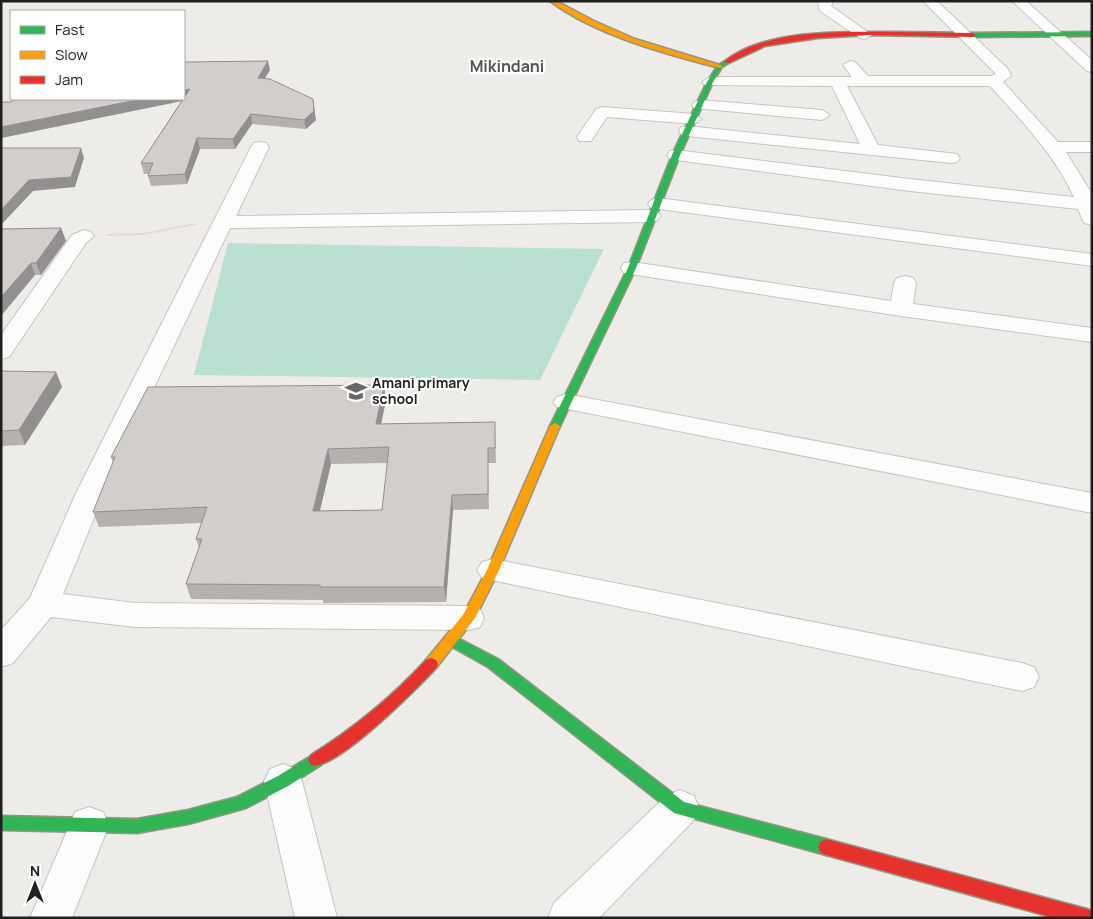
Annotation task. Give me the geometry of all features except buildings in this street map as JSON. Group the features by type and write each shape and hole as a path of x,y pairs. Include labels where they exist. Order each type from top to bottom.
{"street":[{"path":"552,1 596,27 631,42 720,66"},
{"path":"827,1 824,4 825,8 865,35"},
{"path":"710,82 994,81 1004,76 1003,72 929,1"},
{"path":"1018,1 1092,68"},
{"path":"1,823 137,826 188,817 240,803 284,782 348,741 404,695 460,629 493,570 566,402 632,268 676,155 710,82 720,66 748,50 769,43 812,38 865,35 1092,34"},
{"path":"850,65 864,81"},
{"path":"676,155 912,193 1090,212 1075,178 1054,147 994,81"},
{"path":"837,82 849,100 871,148"},
{"path":"585,137 602,112 694,118 822,115"},
{"path":"694,118 871,148 951,158"},
{"path":"1,654 43,604 91,490 260,147"},
{"path":"1054,147 1092,147"},
{"path":"223,222 655,210 1092,260"},
{"path":"1,352 79,239 84,236"},
{"path":"632,268 901,309 1092,335"},
{"path":"901,309 905,283"},
{"path":"566,402 1092,503"},
{"path":"493,570 1022,677"},
{"path":"43,604 135,615 460,629 493,663 680,808 1087,918"},
{"path":"284,782 316,918"},
{"path":"569,918 680,808"},
{"path":"51,918 89,825"}],"path":[{"path":"84,236 143,234 202,222 223,222"}],"green space":[{"path":"228,243 604,249 540,380 194,375"}],"traffic: fast":[{"path":"973,35 1092,34"},
{"path":"555,426 632,268 676,155 710,82 720,66 727,62"},
{"path":"452,640 493,663 680,808 826,847"},
{"path":"1,823 137,826 188,817 240,803 283,781 316,760"}],"traffic: slow":[{"path":"552,1 592,23 633,40 720,66"},
{"path":"431,664 468,618 493,570 555,426"}],"traffic: jam":[{"path":"727,62 763,44 818,36 844,34 973,35"},
{"path":"316,760 348,739 377,716 405,692 431,664"},
{"path":"826,847 1087,918"}],"place":[{"name":"Amani primary school","path":"356,391"}],"district":[{"name":"Mikindani","path":"507,66"}]}
